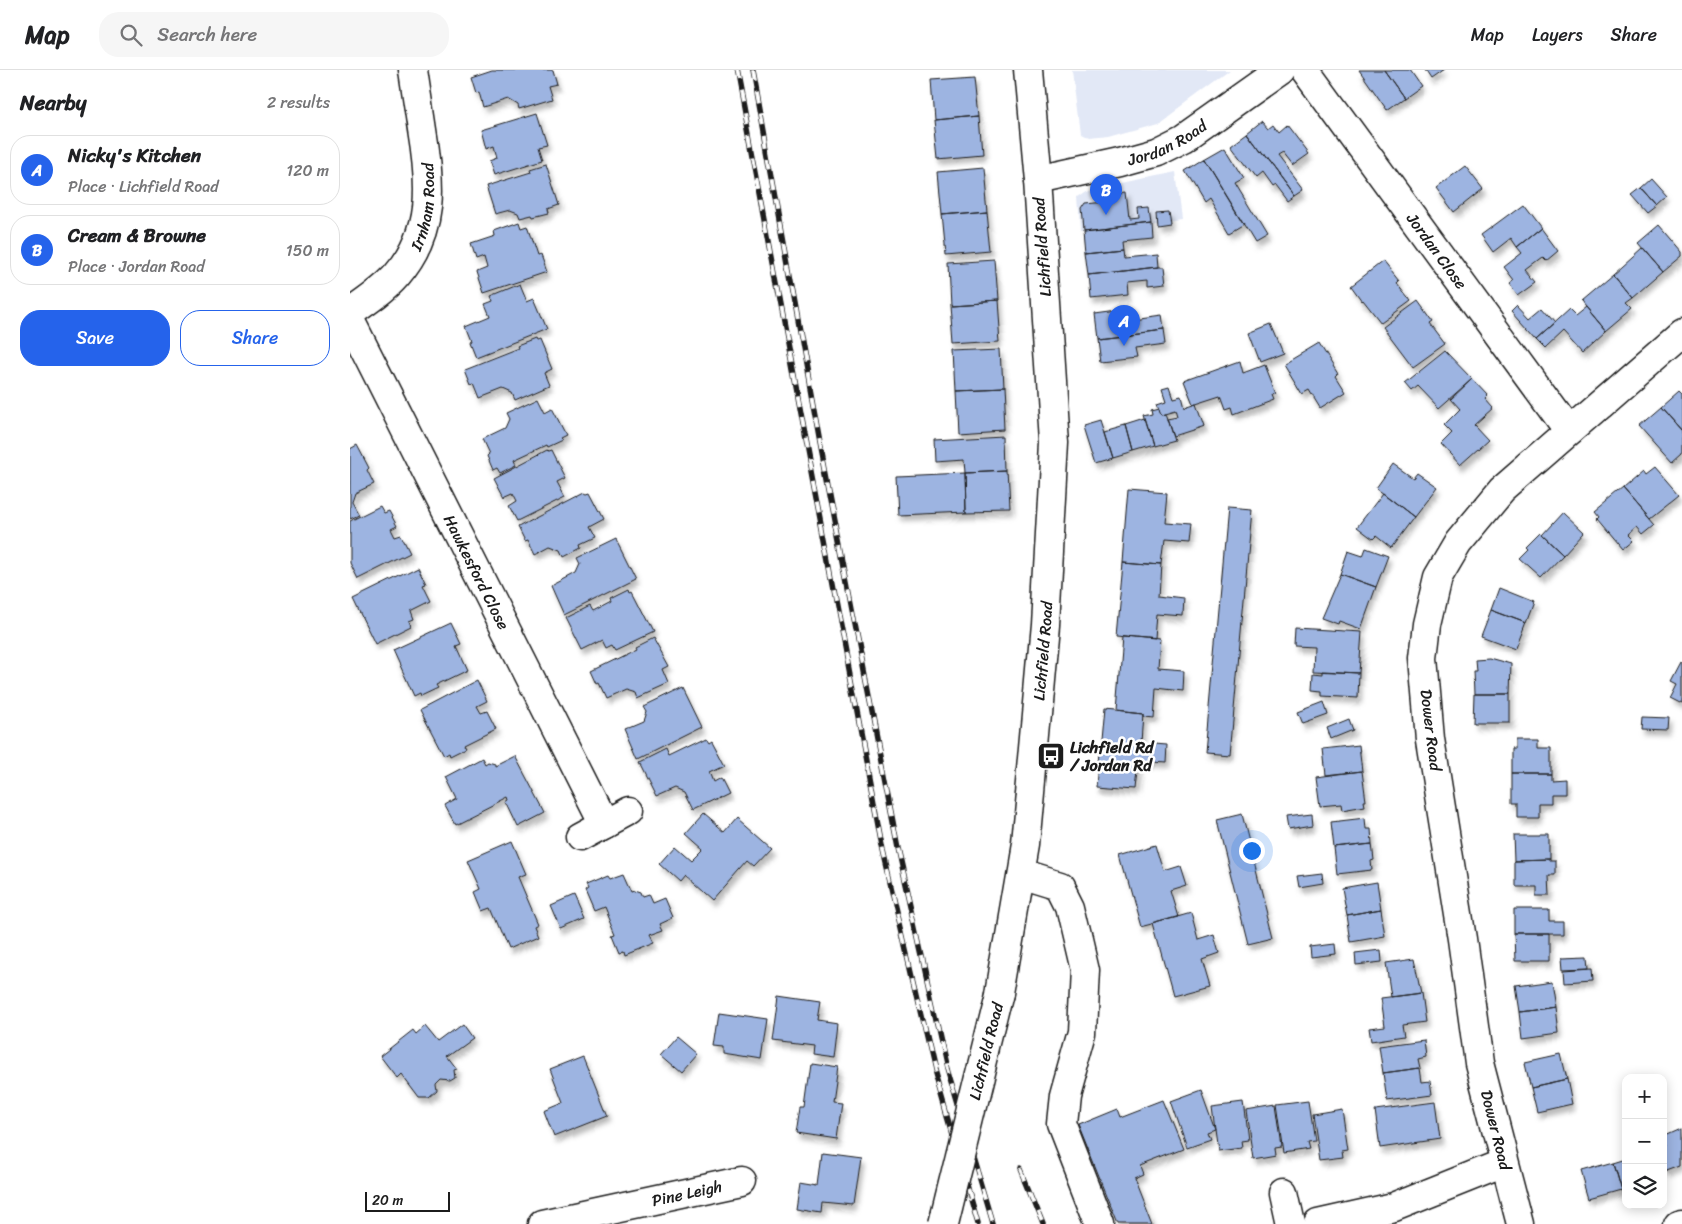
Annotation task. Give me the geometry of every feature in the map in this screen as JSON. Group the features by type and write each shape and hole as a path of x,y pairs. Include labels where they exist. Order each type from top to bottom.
{"street":[{"name":"Irnham Road","path":"350,313 373,297 396,276 411,257 427,214 429,178 413,70"},
{"name":"Lichfield Road","path":"943,1224 1000,992 1021,874 1045,625 1056,443 1038,180 1028,70"},
{"name":"Jordan Road","path":"1038,180 1156,152 1184,138 1280,70"},
{"name":"Jordan Close","path":"1305,70 1568,431"},
{"name":"Hawkesford Close","path":"350,320 604,824"},
{"name":"Dower Road","path":"1520,1224 1479,1063 1430,738 1423,658 1427,624 1438,577 1458,543 1502,490 1682,333"},
{"path":"580,837 628,811"},
{"path":"1021,874 1060,886 1070,906 1085,970 1082,1032 1064,1096 1062,1124 1100,1224"},
{"path":"1318,1224 1394,1207 1504,1164"},
{"name":"Pine Leigh","path":"542,1224 742,1181"},
{"path":"1284,1192 1291,1224"}],"shaded area":[{"path":"1072,70 1230,70 1158,123 1108,137 1088,139 1080,135"},
{"path":"1175,172 1181,219 1081,231 1079,197 1089,190"}],"building":[{"path":"492,70 553,70 557,84 548,86 552,99 519,109 518,105 508,99 483,107 479,92 476,93 471,77"},
{"path":"1359,70 1384,70 1404,98 1387,110"},
{"path":"1384,70 1410,70 1421,86 1404,98"},
{"path":"1425,70 1444,70 1431,79"},
{"path":"975,77 979,116 934,120 931,80"},
{"path":"537,113 547,145 538,147 542,160 494,175 489,161 497,158 494,146 486,149 481,130"},
{"path":"979,116 982,155 938,159 934,120"},
{"path":"1262,121 1268,128 1273,124 1279,132 1287,125 1309,154 1292,166 1282,153 1277,156 1303,190 1294,196 1247,133"},
{"path":"1247,133 1294,196 1287,201 1275,185 1272,187 1262,173 1256,178 1231,145"},
{"path":"1225,147 1244,178 1235,183 1267,236 1255,243 1204,159"},
{"path":"1204,159 1244,224 1229,233 1209,199 1204,203 1185,171"},
{"path":"546,164 559,205 548,209 549,213 533,217 532,215 520,218 518,213 510,210 495,214 486,186 531,172 530,169"},
{"path":"1465,166 1483,189 1454,212 1436,188"},
{"path":"983,168 987,210 942,214 938,172"},
{"path":"1651,179 1667,197 1657,206 1641,188"},
{"path":"1641,188 1657,206 1648,213 1632,195"},
{"path":"1127,193 1130,220 1139,219 1138,209 1149,208 1151,222 1084,230 1082,210 1086,204 1106,202 1105,196"},
{"path":"1523,204 1541,228 1517,247 1511,238 1493,252 1481,235"},
{"path":"987,210 991,252 946,256 942,214"},
{"path":"1168,210 1170,223 1157,225 1156,211"},
{"path":"519,222 521,228 527,226 537,256 541,255 547,272 484,293 477,272 487,268 484,257 476,260 471,244 495,236 494,231"},
{"path":"1151,222 1152,237 1122,240 1123,248 1086,252 1084,230"},
{"path":"1659,225 1682,252 1682,256 1663,272 1638,243"},
{"path":"1541,228 1558,251 1546,261 1543,258 1527,270 1537,282 1519,295 1510,283 1514,280 1504,267 1522,253 1517,247"},
{"path":"1123,248 1124,256 1156,253 1157,267 1089,275 1086,252"},
{"path":"1642,248 1663,272 1633,298 1613,274"},
{"path":"994,261 997,301 950,304 948,264"},
{"path":"1383,261 1399,281 1397,283 1411,301 1381,323 1351,286"},
{"path":"1162,267 1164,286 1147,288 1147,281 1127,283 1128,295 1091,299 1089,275"},
{"path":"1613,274 1633,298 1626,303 1632,309 1606,331 1581,301"},
{"path":"520,284 527,301 534,298 547,329 476,357 466,326 490,316 485,304 493,301 491,296"},
{"path":"997,301 1000,341 953,344 950,304"},
{"path":"1418,301 1433,322 1430,324 1445,344 1413,367 1383,327"},
{"path":"1518,305 1530,318 1542,308 1555,323 1537,339 1512,311"},
{"path":"1586,307 1606,331 1582,353 1563,332 1546,348 1537,339 1569,310 1575,316"},
{"path":"1131,309 1132,319 1162,315 1164,330 1097,338 1094,314"},
{"path":"1271,324 1283,353 1260,362 1249,333"},
{"path":"1164,330 1166,344 1135,348 1137,357 1100,361 1097,338"},
{"path":"535,339 536,341 540,340 552,369 544,373 549,385 515,400 512,393 503,389 480,398 474,383 471,384 465,369 518,348 517,346"},
{"path":"1319,343 1338,374 1336,376 1346,392 1320,408 1309,390 1302,394 1284,364"},
{"path":"1001,349 1003,389 956,391 954,351"},
{"path":"1445,351 1472,379 1439,408 1418,386 1412,391 1405,383"},
{"path":"1240,361 1243,373 1264,365 1275,393 1271,394 1273,399 1234,414 1232,407 1226,409 1221,395 1193,404 1184,381"},
{"path":"1472,379 1488,396 1485,399 1493,408 1474,425 1488,440 1460,465 1441,444 1452,433 1444,425 1460,409 1451,399"},
{"path":"1169,385 1173,397 1181,395 1184,407 1196,403 1204,426 1173,436 1167,418 1177,416 1175,409 1161,413 1157,402 1166,399 1162,387"},
{"path":"1003,389 1005,429 958,432 956,391"},
{"path":"1679,391 1682,394 1682,431 1661,407"},
{"path":"538,398 545,412 552,408 566,435 560,438 562,440 547,447 546,445 514,460 516,465 500,473 497,468 493,470 487,456 489,454 482,439 505,428 509,419 506,413"},
{"path":"1159,407 1161,413 1165,412 1174,440 1153,446 1144,416 1153,414 1152,409"},
{"path":"1661,407 1682,431 1682,454 1672,463 1639,426"},
{"path":"1101,420 1113,458 1096,463 1084,425"},
{"path":"1145,420 1153,446 1133,452 1126,426"},
{"path":"1126,426 1133,452 1113,458 1105,432"},
{"path":"1006,435 1007,471 965,473 964,459 935,461 934,439"},
{"path":"357,445 369,468 367,470 374,484 355,493 352,502 359,515 350,519 350,449"},
{"path":"547,450 551,450 565,478 557,482 565,497 517,521 509,506 517,501 513,493 504,497 494,478"},
{"path":"1393,464 1413,478 1417,473 1437,487 1414,517 1376,488"},
{"path":"1655,467 1679,495 1649,519 1623,489 1644,471 1646,474"},
{"path":"1007,471 1009,511 966,512 965,473"},
{"path":"965,473 966,512 898,515 896,476"},
{"path":"1129,489 1167,492 1164,522 1191,524 1189,543 1164,541 1161,565 1123,562"},
{"path":"1623,489 1654,525 1643,534 1637,527 1628,535 1634,541 1623,550 1597,519 1599,517 1595,512"},
{"path":"585,492 590,492 604,519 589,527 595,538 580,545 581,548 564,557 561,550 550,546 535,554 528,540 525,541 518,527"},
{"path":"1383,493 1414,517 1391,548 1376,536 1373,539 1357,527"},
{"path":"380,506 384,513 389,511 397,526 391,529 395,537 401,535 410,553 358,579 350,563 350,521"},
{"path":"1227,508 1252,510 1230,754 1205,752"},
{"path":"1563,512 1584,532 1563,555 1542,535"},
{"path":"1541,534 1563,555 1541,578 1520,559 1529,550 1527,548"},
{"path":"616,539 636,579 564,615 551,586 576,573 580,564 577,558"},
{"path":"1366,548 1388,556 1376,587 1340,574 1348,551 1363,556"},
{"path":"1123,562 1161,565 1159,595 1184,598 1183,616 1157,614 1155,641 1116,637"},
{"path":"418,567 426,584 423,585 431,601 411,611 414,619 409,621 411,626 375,644 353,599"},
{"path":"1340,574 1376,587 1361,629 1339,621 1338,624 1321,618"},
{"path":"1499,588 1534,602 1526,623 1491,610"},
{"path":"629,589 630,592 632,591 653,632 615,650 612,645 606,648 602,640 582,650 566,618 590,606 593,611 612,601 611,598"},
{"path":"1491,610 1526,623 1516,649 1481,636"},
{"path":"451,623 461,644 456,646 467,670 436,685 438,688 421,696 420,693 414,696 393,650"},
{"path":"1295,628 1362,632 1359,673 1313,671 1314,647 1294,646"},
{"path":"653,638 669,667 663,670 669,684 638,698 636,692 626,689 606,698 591,671 636,649 635,647"},
{"path":"1122,638 1160,641 1158,669 1184,671 1183,691 1156,688 1154,717 1143,716 1143,713 1116,710"},
{"path":"1489,658 1511,664 1510,694 1474,694 1473,671 1476,671 1475,659"},
{"path":"1681,662 1682,704 1670,698 1677,684 1671,681"},
{"path":"1323,671 1359,673 1358,698 1322,696 1322,691 1312,690 1313,673 1323,674"},
{"path":"477,680 487,701 477,706 481,713 487,711 496,729 464,745 466,748 450,756 449,753 444,756 420,710"},
{"path":"683,688 702,727 638,759 625,729 644,721 647,712 644,707"},
{"path":"1474,694 1510,694 1510,723 1473,723"},
{"path":"1324,702 1328,715 1303,724 1298,712"},
{"path":"1104,709 1143,713 1141,743 1166,745 1165,763 1139,761 1136,789 1097,786"},
{"path":"1642,717 1669,718 1668,730 1641,729"},
{"path":"1349,719 1353,730 1331,739 1327,728"},
{"path":"706,738 708,741 711,739 724,764 709,771 713,781 720,777 728,793 693,810 684,792 675,788 657,796 640,762 666,749 669,756"},
{"path":"1515,739 1538,739 1538,748 1551,748 1551,774 1511,774 1511,749 1515,749"},
{"path":"1359,745 1362,771 1326,775 1323,749"},
{"path":"515,756 545,813 518,827 506,802 509,800 508,797 455,824 445,806 457,799 446,777 482,758 485,764 488,762 495,764 495,766"},
{"path":"1362,771 1365,806 1342,810 1341,804 1320,806 1316,777"},
{"path":"1511,774 1551,774 1551,780 1565,779 1565,794 1551,794 1551,803 1538,803 1538,817 1516,817 1516,804 1511,804"},
{"path":"703,814 725,833 737,819 770,848 753,866 747,861 712,901 683,875 678,881 659,864 675,846 691,860 703,848 686,833"},
{"path":"1242,814 1273,938 1248,944 1217,820"},
{"path":"1312,814 1313,825 1288,829 1286,817"},
{"path":"1365,818 1366,829 1371,829 1372,844 1334,848 1331,822"},
{"path":"1513,834 1549,834 1549,859 1514,860"},
{"path":"512,841 526,874 518,877 538,924 534,926 538,936 508,949 491,908 483,911 475,892 481,889 468,860"},
{"path":"1157,844 1165,872 1181,867 1187,886 1171,891 1179,917 1140,927 1120,855"},
{"path":"1372,844 1374,860 1371,861 1372,870 1337,874 1334,848"},
{"path":"1549,859 1549,861 1555,861 1555,875 1549,875 1550,895 1536,895 1536,885 1514,885 1514,860"},
{"path":"624,873 632,891 641,892 643,897 649,895 653,904 665,899 673,918 660,924 663,930 649,935 653,943 624,955 623,951 619,952 612,935 615,934 604,907 594,911 585,890 588,888 586,884 608,875 610,878"},
{"path":"1322,873 1323,883 1299,887 1297,876"},
{"path":"1377,882 1381,909 1347,915 1342,888"},
{"path":"574,896 584,919 561,929 551,906"},
{"path":"1381,909 1385,936 1351,942 1347,915"},
{"path":"1514,910 1549,910 1549,921 1563,921 1563,934 1514,934"},
{"path":"1191,913 1198,940 1214,935 1219,953 1202,959 1210,986 1173,996 1153,924"},
{"path":"1514,934 1549,934 1549,961 1515,961"},
{"path":"1335,944 1336,954 1311,957 1310,947"},
{"path":"1381,950 1382,962 1356,965 1355,953"},
{"path":"1588,956 1589,968 1563,969 1562,957"},
{"path":"1414,959 1421,993 1391,997 1386,963"},
{"path":"1592,968 1593,981 1565,983 1564,970"},
{"path":"1552,981 1556,1007 1520,1012 1516,986"},
{"path":"1421,993 1425,1022 1402,1025 1404,1036 1371,1041 1369,1028 1385,1026 1381,998"},
{"path":"779,996 820,1002 817,1020 837,1023 833,1057 811,1054 812,1046 773,1041"},
{"path":"1556,1007 1559,1033 1523,1038 1520,1012"},
{"path":"719,1012 768,1019 762,1060 724,1054 724,1047 714,1046"},
{"path":"462,1024 472,1038 447,1056 457,1069 454,1070 455,1078 450,1081 441,1080 436,1085 437,1091 429,1098 419,1098 401,1074 397,1078 380,1056 413,1030 416,1034 425,1026 438,1042"},
{"path":"676,1037 696,1054 681,1071 661,1054"},
{"path":"1424,1040 1426,1057 1418,1059 1420,1068 1383,1073 1379,1046"},
{"path":"1561,1054 1567,1079 1531,1087 1525,1062"},
{"path":"583,1056 607,1116 554,1137 544,1111 563,1103 550,1069"},
{"path":"810,1063 837,1067 832,1102 841,1103 836,1139 796,1133 800,1107 804,1107"},
{"path":"1420,1068 1422,1082 1430,1081 1432,1095 1387,1101 1383,1073"},
{"path":"1567,1079 1572,1104 1537,1112 1531,1087"},
{"path":"1201,1090 1215,1129 1207,1132 1210,1139 1187,1147 1171,1101"},
{"path":"1164,1100 1184,1149 1140,1166 1143,1174 1134,1178 1152,1224 1118,1224 1078,1125 1117,1109 1120,1117"},
{"path":"1308,1101 1314,1141 1307,1142 1309,1149 1284,1153 1277,1105"},
{"path":"1243,1102 1248,1140 1241,1141 1242,1148 1218,1151 1212,1106"},
{"path":"1435,1102 1440,1139 1380,1148 1375,1110"},
{"path":"1276,1106 1282,1147 1275,1148 1276,1154 1253,1158 1246,1111"},
{"path":"1342,1109 1348,1149 1342,1150 1343,1157 1319,1160 1312,1114"},
{"path":"1682,1128 1682,1167 1667,1173 1668,1146 1667,1135"},
{"path":"823,1152 861,1157 854,1206 823,1203 822,1213 797,1209 801,1182 819,1185"},
{"path":"1622,1159 1622,1189 1621,1189 1613,1162"},
{"path":"1613,1162 1621,1189 1589,1198 1581,1171"}],"railway":[{"path":"737,70 883,851 934,1071 978,1224"},
{"path":"753,70 820,442 898,848 947,1069 993,1224"},
{"path":"1021,1170 1043,1224"}],"place":[{"name":"Cream & Browne","path":"1106,215"},
{"name":"Nicky's Kitchen","path":"1124,346"},
{"name":"Lichfield Rd / Jordan Rd","path":"1051,756"}]}
